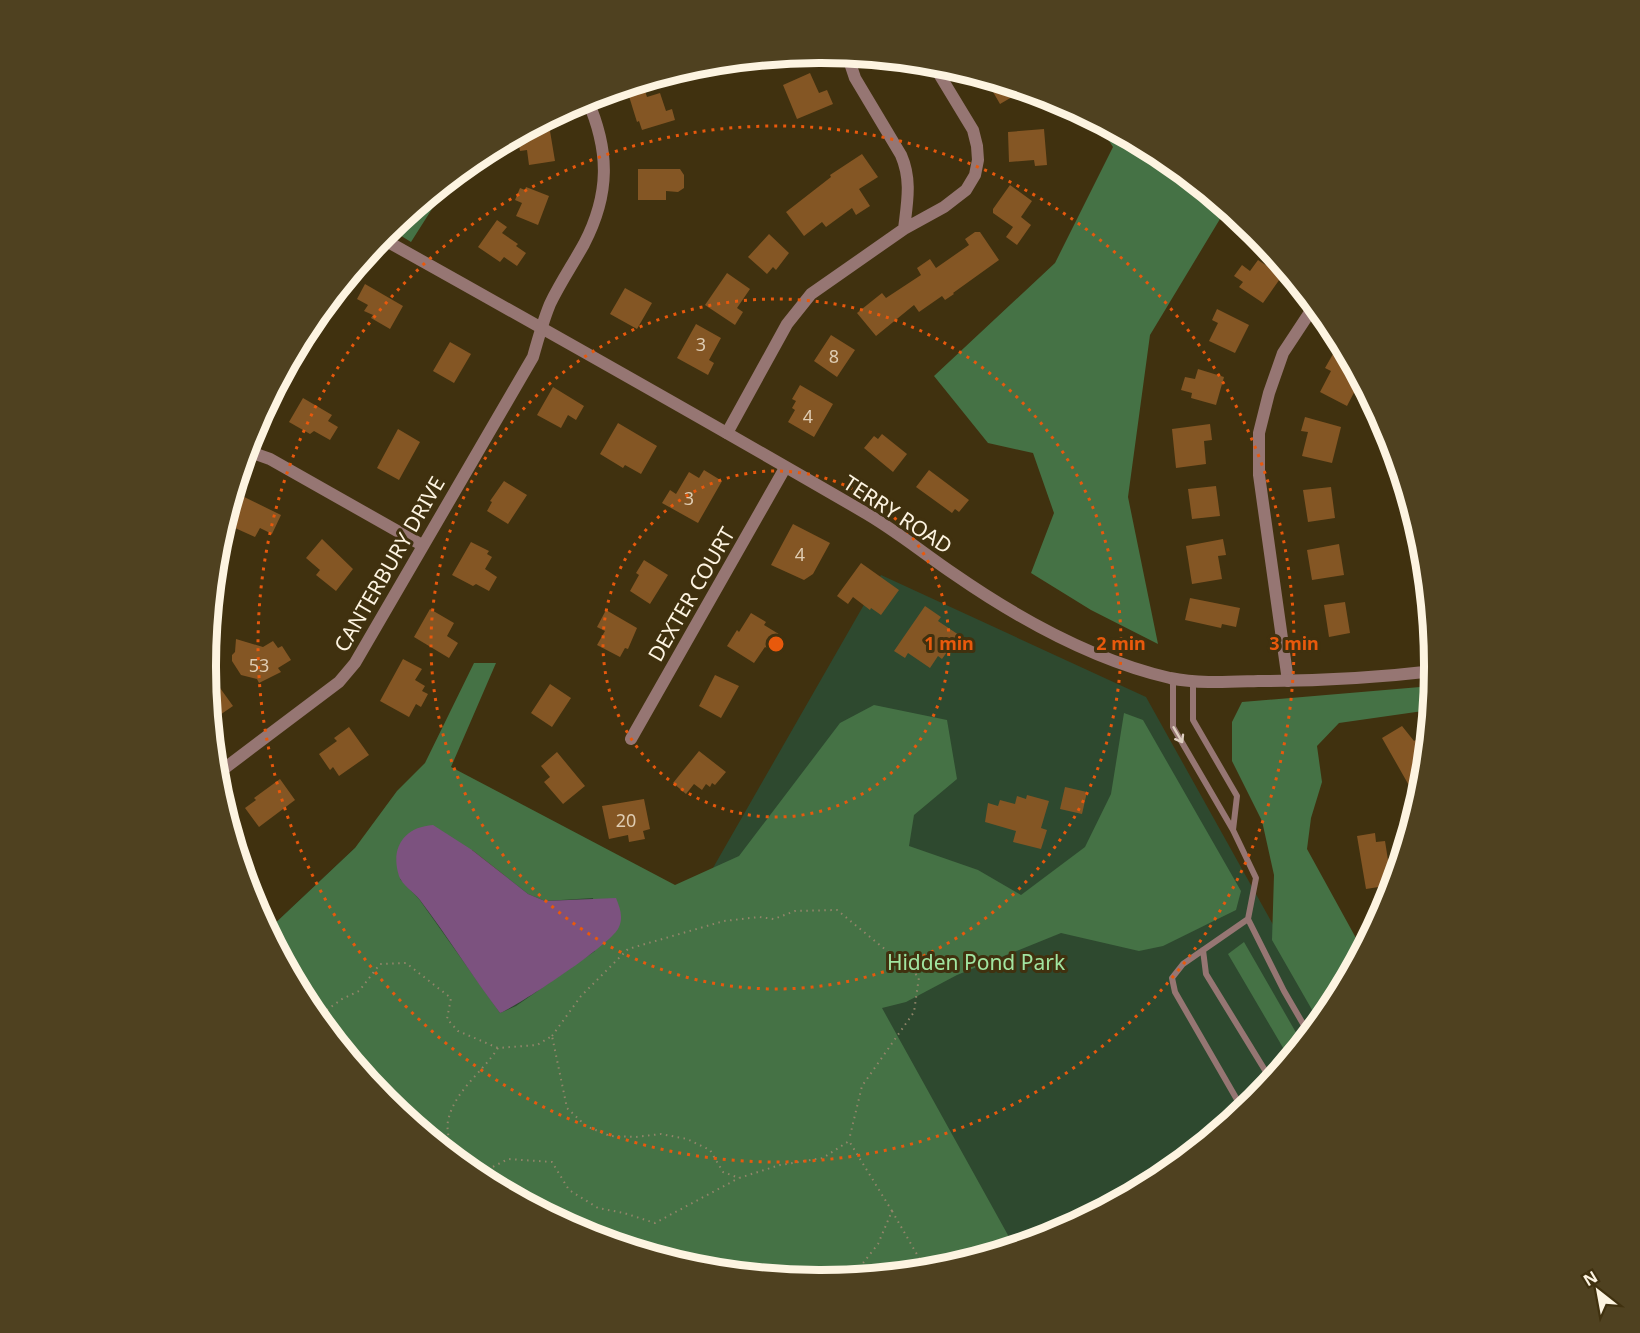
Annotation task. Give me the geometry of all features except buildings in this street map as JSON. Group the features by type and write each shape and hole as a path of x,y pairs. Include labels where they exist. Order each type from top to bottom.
{"street":[{"path":"851,64 855,78 907,169 909,185 904,230"},
{"path":"727,433 787,324 811,294 904,230 944,207 966,190 975,175 978,160 973,130 940,75"},
{"name":"CANTERBURY DRIVE","path":"225,768 339,682 355,663 532,357 551,303 585,243 599,211 604,181 602,147 590,109"},
{"name":"TERRY ROAD","path":"390,243 865,512 953,574 1017,614 1074,645 1136,669 1193,681 1288,681 1424,672"},
{"path":"1288,681 1259,475 1258,433 1283,353 1309,313"},
{"path":"256,454 270,459 422,545"},
{"name":"DEXTER COURT","path":"631,739 786,468"}],"lane":[{"path":"1173,678 1173,727 1233,830 1256,878 1248,919 1305,1026"},
{"path":"1193,681 1193,720 1237,795 1233,830"},
{"path":"1238,1101 1175,992 1172,978 1183,964 1248,919"},
{"path":"1203,950 1206,974 1266,1072"}],"path":[{"path":"325,1011 342,999 359,992 380,964 406,963 451,998 447,1019 458,1031 498,1048 537,1045 552,1036 581,996 628,949 724,921 759,917 774,919 795,911 837,910 919,977 914,1012 862,1086 849,1141 823,1158 780,1165 739,1178 655,1223 598,1208 569,1190 552,1162 508,1159 487,1170"},
{"path":"552,1036 567,1108 586,1126 610,1136 636,1137 661,1134 687,1139 710,1150 723,1172 739,1178"},
{"path":"449,1142 448,1123 456,1098 490,1061 498,1048"},
{"path":"849,1141 921,1261"},
{"path":"858,1269 878,1244 892,1211"}],"green space":[{"path":"1105,135 1155,165 1222,216 1150,335 1128,497 1158,644 1091,610 1031,573 1054,513 1033,453 988,443 934,376 1055,263 1113,147"},
{"path":"437,201 411,242 399,235"},
{"name":"Hidden Pond Park","path":"881,575 1146,697 1319,1007 1274,1064 1218,1120 1155,1168 1087,1208 1014,1238 938,1258 859,1269 781,1269 702,1258 626,1238 553,1208 485,1168 422,1120 366,1064 318,1002 297,968 275,924 355,848 690,908"},
{"name":"Hidden Pond Park","path":"474,663 496,663 451,767 675,885 739,856 840,723 874,705 947,720 957,779 914,815 909,846 978,870 1021,895 1085,847 1111,794 1124,713 1143,720 1241,891 1236,910 1163,946 1139,951 1061,933 957,975 906,1002 882,1008 1010,1239 938,1258 859,1269 781,1269 741,1265 702,1258 626,1238 553,1208 518,1189 453,1145 422,1120 393,1093 341,1034 297,968 275,924 355,848 397,791 425,763","holes":["472,850 528,894 545,901 593,898 595,951 516,1006 500,1013 419,899 400,879"]},
{"path":"1423,687 1421,711 1339,723 1317,746 1322,782 1311,818 1307,849 1357,940 1343,968 1314,1013 1272,940 1274,875 1262,821 1232,761 1232,722 1242,702"},
{"path":"1244,942 1298,1036 1285,1051 1228,954"}],"shaded area":[{"path":"433,825 472,850 528,894 545,901 616,898 621,917 618,929 598,948 563,974 500,1013 430,914 399,876 396,856 402,841 414,830"}]}
